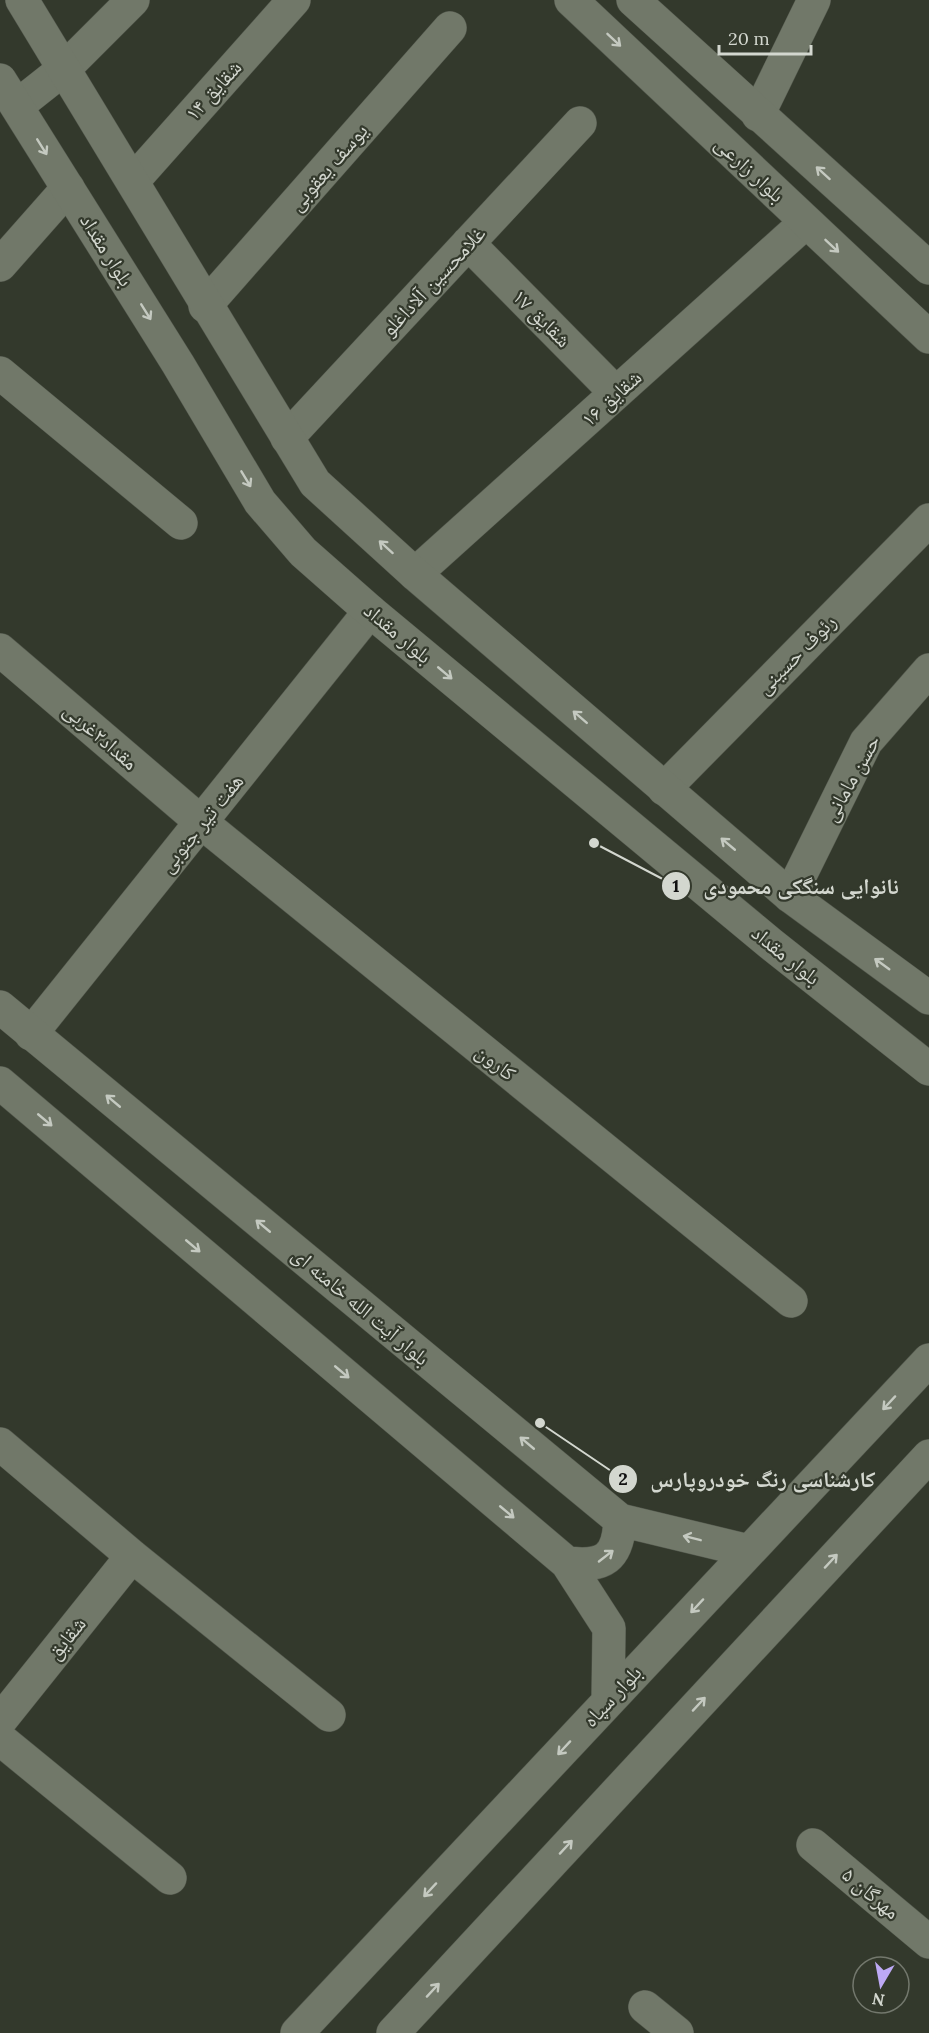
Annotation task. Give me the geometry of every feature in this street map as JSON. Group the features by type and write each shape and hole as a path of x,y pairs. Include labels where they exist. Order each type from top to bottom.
{"street":[{"path":"22,0 132,180 205,306 315,483 415,574 790,896 929,998"},
{"path":"8,93 65,68 133,0"},
{"name":"شقایق ۱۴","path":"132,180 294,0"},
{"name":"بلوار زارعی","path":"571,0 929,337"},
{"path":"633,0 929,268"},
{"path":"758,115 814,0"},
{"name":"یوسف یعقوبی","path":"205,306 450,28"},
{"name":"بلوار مقداد","path":"8,93 178,364 260,502 303,552 370,611 771,944 929,1069"},
{"name":"غلامحسین آلاداغلو","path":"287,438 580,123"},
{"path":"0,265 68,188"},
{"name":"شقایق ۱۶","path":"415,574 806,222"},
{"name":"شقایق ۱۷","path":"468,243 616,393"},
{"path":"0,373 181,523"},
{"name":"رئوف حسینی","path":"664,789 929,520"},
{"name":"هفت تیر جنوبی","path":"31,1034 370,611"},
{"name":"مقداد۲غربی","path":"0,650 201,822"},
{"name":"حسن مامانی","path":"790,896 866,742 929,670"},
{"name":"کارون","path":"201,822 791,1301"},
{"name":"بلوار آیت الله خامنه ای","path":"0,1007 620,1520 749,1551"},
{"path":"0,1083 567,1563 609,1628 608,1701"},
{"name":"بلوار سپاه","path":"297,2033 929,1360"},
{"path":"0,1444 132,1556 329,1715"},
{"path":"393,2033 929,1456"},
{"path":"567,1563 591,1566 609,1556 619,1541 620,1520"},
{"name":"شقایق","path":"0,1721 132,1556"},
{"path":"0,1739 170,1878"},
{"name":"مهرگان ۵","path":"813,1845 929,1942"},
{"path":"645,2007 677,2033"}],"place":[{"name":"نانوایی سنگکی محمودی","path":"594,843"},
{"name":"کارشناسی رنگ خودروپارس","path":"540,1423"}]}
